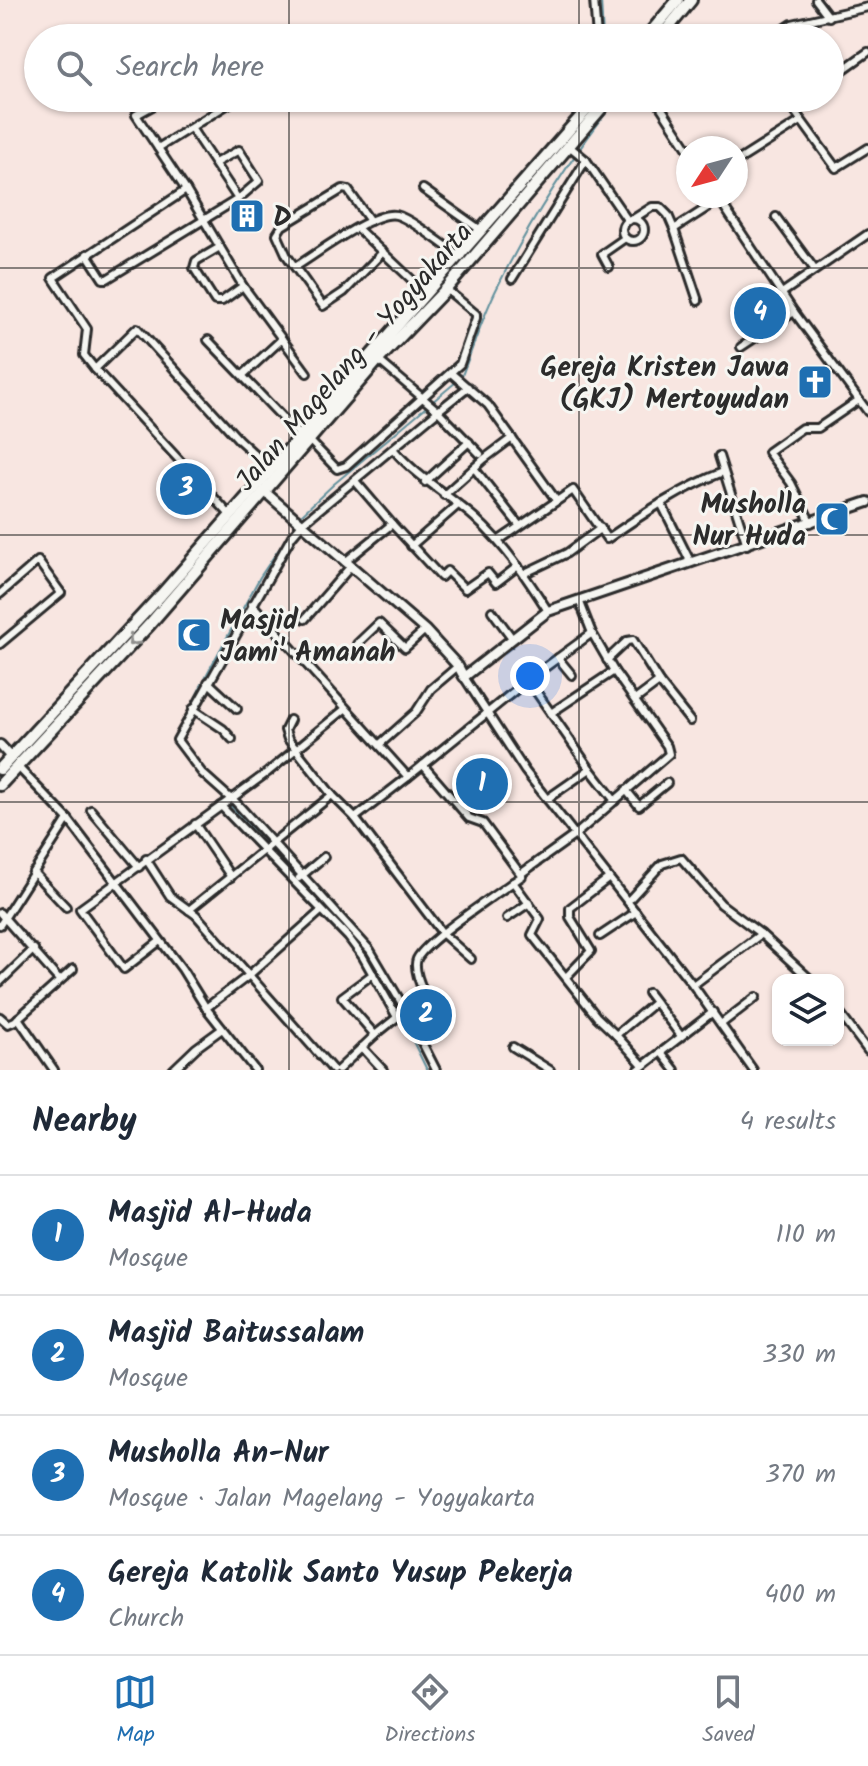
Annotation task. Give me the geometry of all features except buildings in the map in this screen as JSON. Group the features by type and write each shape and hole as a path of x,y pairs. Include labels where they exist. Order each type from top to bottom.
{"highway":[{"path":"658,24 678,0"},
{"path":"671,24 691,0"},
{"name":"Jalan Magelang - Yogyakarta","path":"0,785 14,762 271,469 305,438 446,289 587,112"},
{"name":"Jalan Magelang - Yogyakarta","path":"0,769 14,762 149,625 265,492 305,438 482,231 550,161 571,147 599,112"}],"street":[{"path":"594,0 596,24"},
{"path":"816,0 829,17"},
{"path":"792,24 867,9"},
{"path":"844,69 868,52"},
{"path":"140,112 136,114 243,286 307,373"},
{"path":"158,148 216,112"},
{"path":"664,112 680,136"},
{"path":"794,112 836,168 868,148"},
{"path":"748,154 801,121"},
{"path":"191,128 238,199"},
{"path":"571,147 584,158 630,220 641,224 642,235 636,240 625,238 602,254 609,267"},
{"path":"87,254 103,279 107,279 238,199 260,181 240,151 215,163"},
{"path":"512,279 584,158"},
{"path":"370,221 348,190 343,189 278,229 279,240 325,306 344,292 383,252"},
{"path":"423,189 482,231"},
{"path":"186,190 53,278 87,329 84,355 230,515"},
{"path":"625,238 622,230 630,220 652,207 660,207 668,215 674,229 698,301"},
{"path":"674,229 704,208"},
{"path":"725,208 794,312 868,412"},
{"path":"295,267 370,221 387,215 400,217 461,257"},
{"path":"776,217 815,270"},
{"path":"358,229 427,294"},
{"path":"782,293 868,234"},
{"path":"220,247 196,261 194,268 215,301 222,301 243,286"},
{"path":"401,1013 370,950 227,801 178,744 178,736 299,520 356,482 394,450 460,364 476,314 446,289"},
{"path":"741,347 794,312"},
{"path":"95,369 137,328 239,440 271,469"},
{"path":"243,375 282,339"},
{"path":"208,340 334,466 341,468 431,404 467,386"},
{"path":"378,360 431,404 480,454"},
{"path":"451,373 488,405 556,500"},
{"path":"811,523 791,483 768,452 802,428 818,428 859,400"},
{"path":"444,495 512,438"},
{"path":"425,482 469,442"},
{"path":"394,450 425,482 458,505 498,541 525,573 548,611"},
{"path":"719,456 747,545"},
{"path":"474,468 519,525"},
{"path":"498,541 573,490 607,539 661,503 723,472"},
{"path":"356,482 441,577 447,571 465,589 488,573 496,583 518,566"},
{"path":"265,492 425,630 458,666 486,714 547,799 693,985 753,1070"},
{"path":"464,677 548,611 868,502"},
{"path":"661,503 691,563"},
{"path":"411,546 458,505"},
{"path":"305,619 348,564 392,524"},
{"path":"525,573 567,553 601,528"},
{"path":"0,594 38,561 61,593 0,644"},
{"path":"146,859 170,896 189,910 336,1070 425,995 416,966 417,958 443,934 575,835 669,754 667,746 607,660 579,600"},
{"path":"253,605 408,777"},
{"path":"492,611 512,638"},
{"path":"357,644 379,623 405,648 425,630"},
{"path":"355,818 592,633"},
{"path":"607,660 627,641 633,640 659,682 690,721"},
{"path":"558,658 572,675"},
{"path":"380,744 416,712 431,689 458,666"},
{"path":"551,713 614,671"},
{"path":"528,680 615,801"},
{"path":"208,682 237,709"},
{"path":"635,700 659,682"},
{"path":"160,941 124,969 80,909 297,751 345,709"},
{"path":"195,710 222,727 232,739"},
{"path":"290,720 286,734 297,751 355,818 443,934 471,959"},
{"path":"0,745 68,819 255,1070"},
{"path":"423,765 469,818 483,823 522,873"},
{"path":"547,799 590,769"},
{"path":"626,790 639,806 667,783"},
{"path":"189,910 332,795"},
{"path":"227,801 355,946 436,1070"},
{"path":"91,810 139,867"},
{"path":"0,925 68,819"},
{"path":"195,824 231,877"},
{"path":"298,878 324,857"},
{"path":"628,901 662,864 681,858 721,904 761,934 804,974"},
{"path":"33,872 66,907"},
{"path":"566,977 591,951 570,917 570,908 609,878"},
{"path":"513,882 540,919 532,935 640,1068 713,1012"},
{"path":"507,918 529,903"},
{"path":"206,1008 248,976 321,911"},
{"path":"600,936 636,912"},
{"path":"0,913 59,980"},
{"path":"693,985 761,934"},
{"path":"0,982 34,949"},
{"path":"0,1017 8,1024 18,1018 73,969"},
{"path":"373,974 342,997 375,1035"},
{"path":"648,993 681,1036"},
{"path":"721,1024 756,997"},
{"path":"616,1035 654,1003"},
{"path":"18,1018 54,1070"},
{"path":"844,1019 868,1051"},
{"path":"173,1070 222,1029"},
{"path":"362,1047 383,1070"},
{"path":"513,1047 550,1070"},
{"path":"661,1052 675,1070"},
{"path":"239,1070 248,1062"}],"waterway":[{"path":"601,0 602,24"},
{"path":"461,378 493,297 524,238 553,189 607,112"},
{"path":"300,516 456,382"},
{"path":"177,735 260,577 297,522"},
{"path":"177,745 198,772"},
{"path":"211,785 267,844"},
{"path":"271,849 297,876"},
{"path":"301,881 344,925"},
{"path":"348,930 387,987 399,1013"},
{"path":"402,1019 427,1070"}],"place":[{"name":"D","path":"247,216"},
{"name":"Gereja Katolik Santo Yusup Pekerja","path":"760,313"},
{"name":"Gereja Kristen Jawa (GKJ) Mertoyudan","path":"815,382"},
{"name":"Musholla An-Nur","path":"186,489"},
{"name":"Musholla Nur Huda","path":"832,519"},
{"name":"Masjid Jami' Amanah","path":"194,635"},
{"name":"Masjid Al-Huda","path":"482,784"},
{"name":"Masjid Baitussalam","path":"426,1015"}]}
